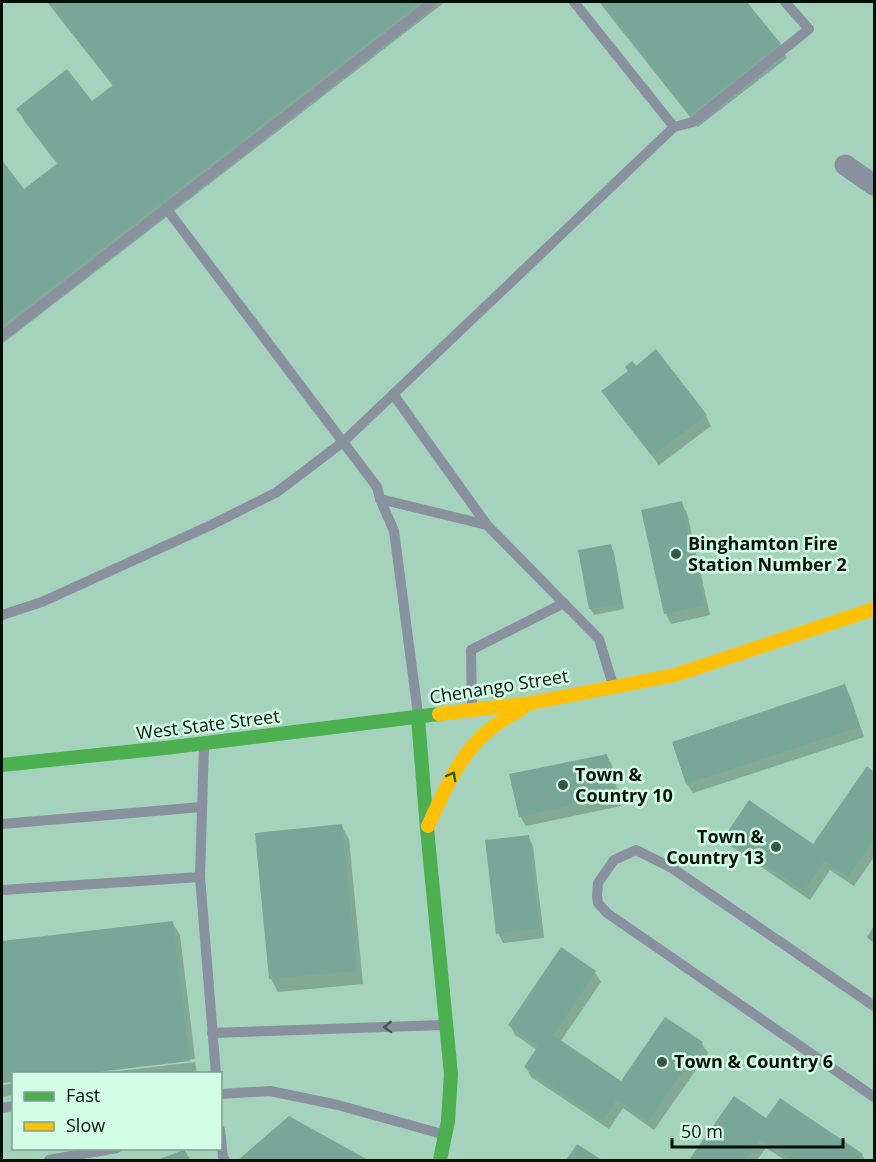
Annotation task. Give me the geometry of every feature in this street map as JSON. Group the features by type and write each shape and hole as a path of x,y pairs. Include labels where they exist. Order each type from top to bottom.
{"street":[{"path":"845,165 874,185"},
{"name":"Chenango Street","path":"440,1161 448,1121 451,1074 418,718 531,703 675,675 874,611"},
{"path":"427,829 448,784 467,752 489,730 531,703"},
{"name":"West State Street","path":"2,765 204,744 418,718"}],"lane":[{"path":"2,336 433,2"},
{"path":"574,2 674,128"},
{"path":"2,615 42,602 209,526 277,492 343,442 674,128 693,122 809,29 785,2"},
{"path":"166,208 377,487 394,531 418,718"},
{"path":"393,394 487,525 599,639 613,687"},
{"path":"381,499 487,525"},
{"path":"472,711 471,650 564,603"},
{"path":"204,744 200,877 216,1072"},
{"path":"2,824 202,807"},
{"path":"874,1006 672,868 636,850 614,860 598,883 598,903 607,913 874,1097"},
{"path":"2,890 200,877"},
{"path":"212,1033 446,1024"},
{"path":"222,1094 270,1091 338,1105 445,1135"},
{"path":"222,1140 224,1159"},
{"path":"49,1161 111,1150"}],"building":[{"path":"48,2 421,2 2,326 2,160 24,189 58,163 16,109 67,69 92,101 113,85"},
{"path":"601,2 747,2 781,44 690,115"},
{"path":"656,349 707,415 652,456 601,391 628,371 625,367 632,361 636,366"},
{"path":"682,501 705,605 664,614 641,510"},
{"path":"611,544 622,603 589,609 578,550"},
{"path":"845,684 860,727 686,784 672,742"},
{"name":"Town & Country 10","path":"607,754 616,796 519,817 509,774"},
{"path":"867,766 874,772 874,839 848,877 824,861 804,891 724,837 749,800 813,844"},
{"path":"342,824 357,971 269,979 255,833"},
{"path":"529,835 539,929 496,934 485,840"},
{"path":"173,921 190,1061 98,1072 12,1072 12,1082 2,1083 2,941"},
{"path":"874,926 874,943 867,937"},
{"path":"561,947 596,971 553,1035 621,1081 665,1017 703,1042 648,1122 617,1099 603,1120 524,1067 538,1046 508,1025"},
{"path":"734,1096 766,1118 780,1098 863,1154 858,1160 792,1160 760,1139 745,1160 689,1160"},
{"path":"289,1116 368,1160 238,1160"},
{"path":"577,1144 602,1160 566,1160"},
{"path":"184,1150 191,1160 156,1160"}],"traffic: fast":[{"path":"2,765 165,748 439,714"},
{"path":"418,718 451,1074 448,1121 440,1160"}],"traffic: slow":[{"path":"439,714 531,703 675,675 874,609"},
{"path":"428,826 453,775 468,752 492,728 523,708"}],"place":[{"name":"Binghamton Fire Station Number 2","path":"676,554"},
{"name":"Town & Country 10","path":"563,785"},
{"name":"Town & Country 13","path":"776,847"},
{"name":"Town & Country 6","path":"662,1062"}]}
